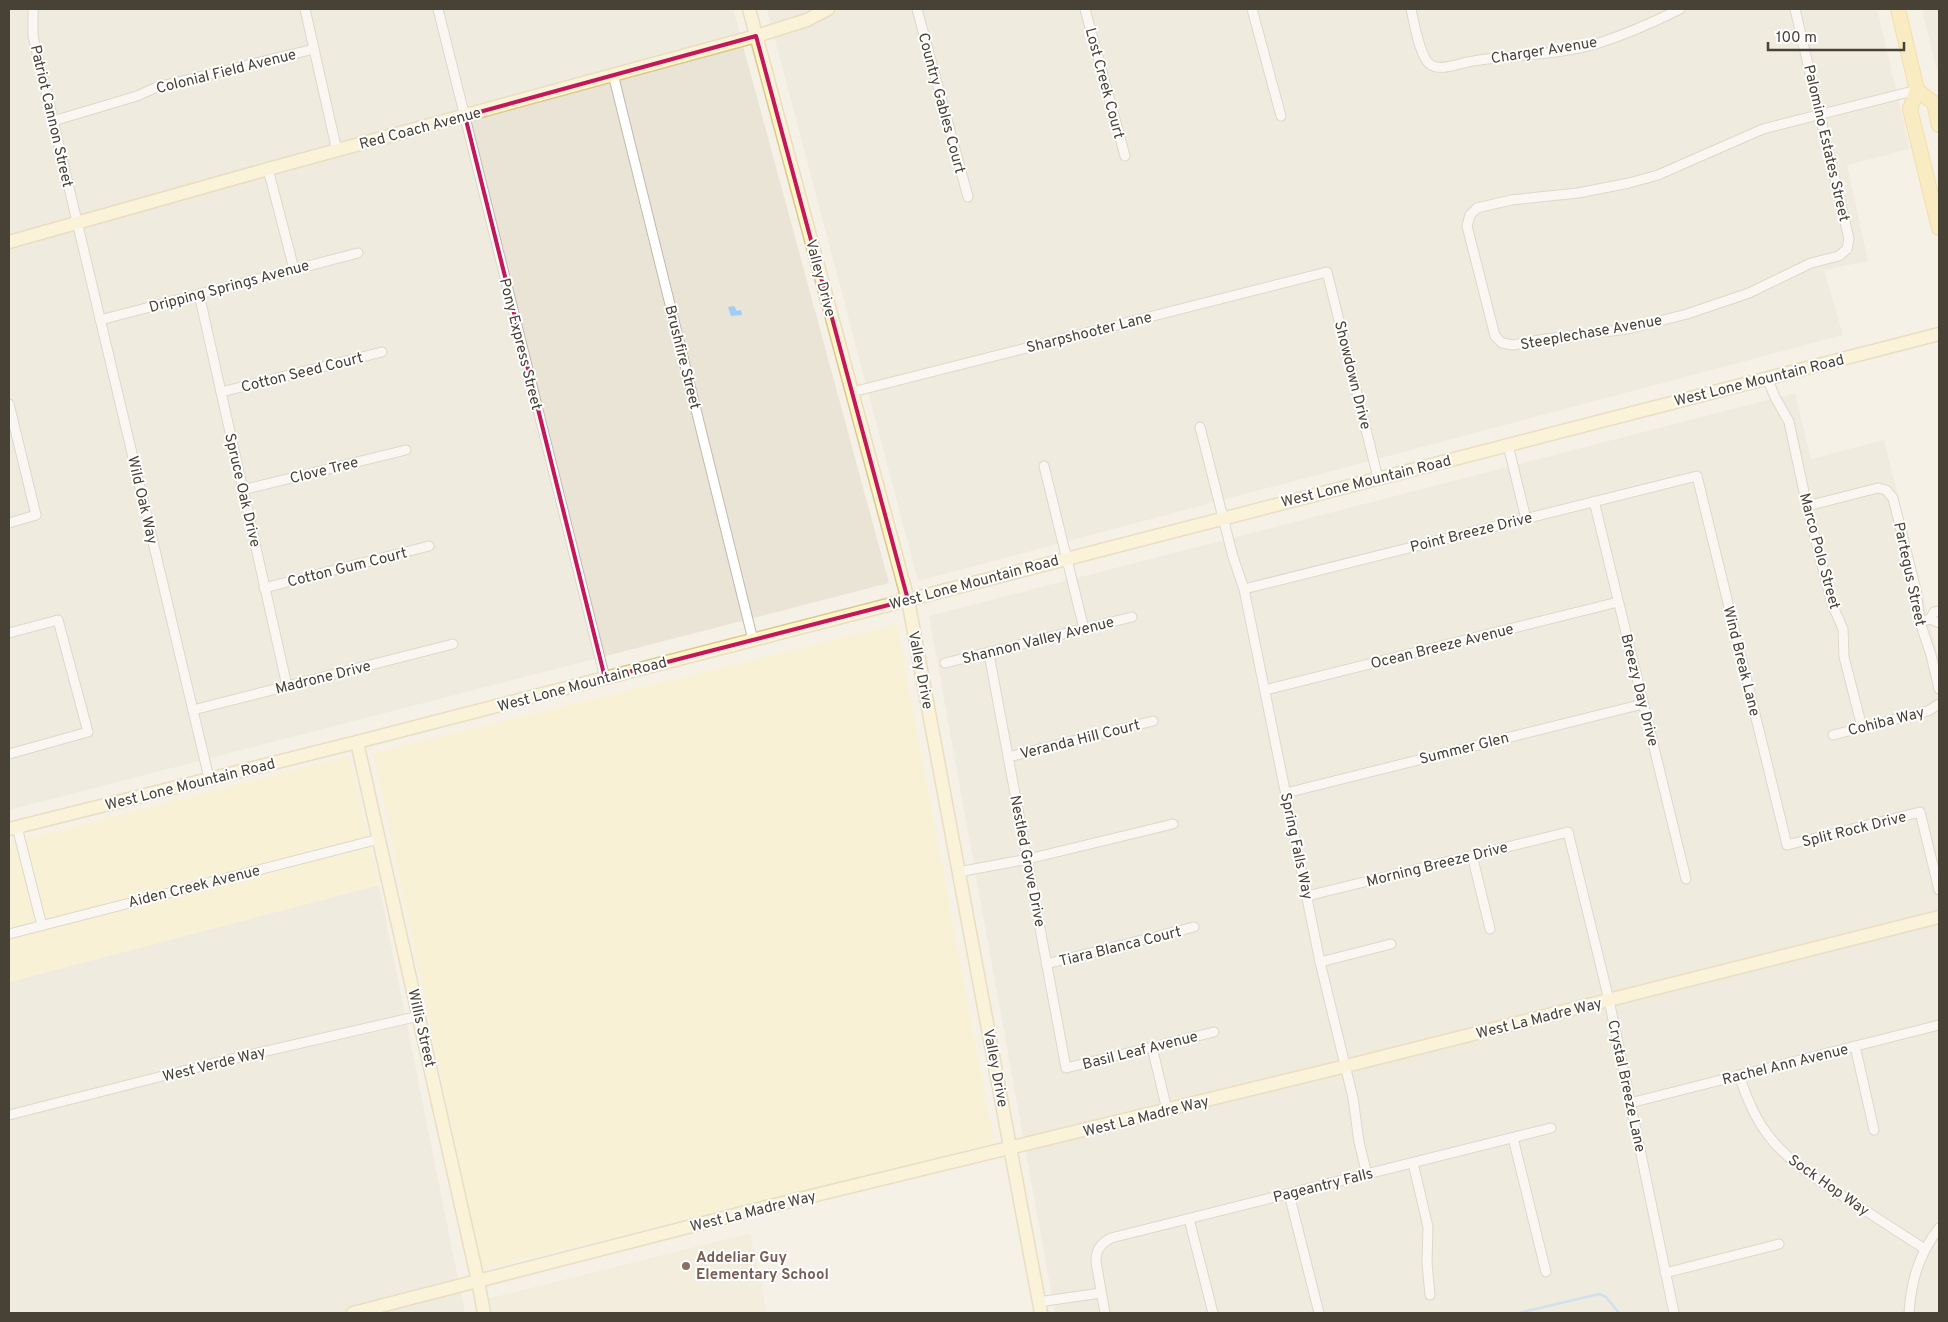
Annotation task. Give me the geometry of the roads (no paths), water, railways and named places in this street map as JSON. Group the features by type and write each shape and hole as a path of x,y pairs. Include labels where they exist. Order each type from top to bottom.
{"main road":[{"path":"1898,9 1916,90 1910,109 1939,228"},
{"path":"1916,90 1934,103 1939,125"}],"street":[{"name":"Patriot Cannon Street","path":"33,9 33,36 77,223"},
{"path":"306,9 336,151"},
{"name":"Pony Express Street","path":"438,9 605,678"},
{"name":"Valley Drive","path":"749,9 908,600 1040,1308"},
{"name":"Red Coach Avenue","path":"9,242 268,169 756,36 807,20 828,9"},
{"name":"Country Gables Court","path":"917,9 968,197"},
{"name":"Lost Creek Court","path":"1085,9 1125,156"},
{"path":"1252,9 1281,116"},
{"name":"Charger Avenue","path":"1411,9 1424,59 1431,66 1440,68 1481,60 1560,51 1598,43 1644,26 1680,9"},
{"name":"Palomino Estates Street","path":"1795,9 1849,239 1847,249"},
{"name":"Colonial Field Avenue","path":"53,122 138,96 157,87 314,49"},
{"name":"Brushfire Street","path":"613,74 753,640"},
{"path":"1820,113 1916,90"},
{"name":"Steeplechase Avenue","path":"1820,113 1763,129 1658,175 1630,183 1578,193 1510,200 1477,208 1470,214 1467,226 1495,336 1502,343 1513,345 1544,339 1628,329 1687,314 1749,293 1811,263 1839,256 1847,249"},
{"path":"268,169 294,269"},
{"name":"Wild Oak Way","path":"77,223 209,778"},
{"name":"Dripping Springs Avenue","path":"100,320 358,253"},
{"name":"Sharpshooter Lane","path":"852,392 1327,272"},
{"name":"Showdown Drive","path":"1327,272 1378,478"},
{"name":"Spruce Oak Drive","path":"198,294 287,686"},
{"name":"West Lone Mountain Road","path":"13,828 357,742 1939,334"},
{"name":"Cotton Seed Court","path":"221,392 382,352"},
{"name":"Marco Polo Street","path":"1767,378 1774,397 1789,422 1807,506 1832,604 1843,630 1844,657 1862,727"},
{"path":"9,404 36,515 9,523"},
{"name":"Spring Falls Way","path":"1200,427 1232,558 1244,589 1320,962 1346,1066 1353,1098 1359,1142 1367,1175"},
{"path":"1508,445 1526,518"},
{"name":"Clove Tree","path":"242,490 406,450"},
{"path":"1044,466 1084,629"},
{"name":"Point Breeze Drive","path":"1244,589 1697,476"},
{"name":"Wind Break Lane","path":"1697,476 1787,845"},
{"name":"Partegus Street","path":"1807,506 1878,488 1886,490 1893,498 1916,590 1920,622 1931,654 1939,689"},
{"name":"Breezy Day Drive","path":"1594,501 1686,879"},
{"name":"Cotton Gum Court","path":"264,588 429,546"},
{"name":"Ocean Breeze Avenue","path":"1265,690 1618,602"},
{"path":"1930,619 1934,612 1939,611"},
{"name":"Shannon Valley Avenue","path":"945,663 989,654 1132,617"},
{"path":"1920,622 1930,619 1939,623"},
{"path":"9,633 58,620 88,732 9,754"},
{"name":"Madrone Drive","path":"193,710 453,644"},
{"name":"Nestled Grove Drive","path":"989,654 1066,1068"},
{"name":"Summer Glen","path":"1286,793 1643,704"},
{"name":"Cohiba Way","path":"1833,734 1928,711 1939,705"},
{"name":"Veranda Hill Court","path":"1008,757 1153,721"},
{"name":"Willis Street","path":"357,742 484,1313"},
{"name":"Split Rock Drive","path":"1787,845 1920,812 1939,890"},
{"path":"958,872 1028,859 1173,824"},
{"path":"13,828 42,926"},
{"name":"Morning Breeze Drive","path":"1307,896 1568,832"},
{"name":"Crystal Breeze Lane","path":"1568,832 1609,1000 1674,1313"},
{"name":"Aiden Creek Avenue","path":"9,934 379,839"},
{"path":"1472,854 1490,929"},
{"name":"West La Madre Way","path":"353,1313 759,1209 1011,1149 1939,917"},
{"name":"Tiara Blanca Court","path":"1046,964 1194,928"},
{"path":"1320,962 1390,944"},
{"name":"West Verde Way","path":"9,1115 206,1065 419,1016"},
{"name":"Rachel Ann Avenue","path":"1630,1103 1939,1025"},
{"name":"Basil Leaf Avenue","path":"1066,1068 1214,1032"},
{"path":"1855,1046 1874,1130"},
{"path":"1152,1047 1167,1110"},
{"name":"Sock Hop Way","path":"1739,1075 1758,1120 1771,1140 1787,1157 1808,1173 1925,1249"},
{"name":"Pageantry Falls","path":"1101,1293 1096,1254 1103,1243 1111,1238 1551,1128"},
{"path":"1513,1138 1546,1272"},
{"path":"1413,1163 1428,1227 1427,1263 1430,1295"},
{"path":"1289,1194 1319,1313"},
{"path":"1189,1219 1213,1313"},
{"path":"1909,1313 1912,1284 1925,1249 1939,1228"},
{"path":"1665,1272 1779,1244"},
{"path":"1040,1308 1101,1293 1105,1313"}],"water":[{"path":"734,306 737,311 741,310 742,315 731,316 728,307"}],"waterway":[{"path":"1519,1313 1599,1294 1606,1297 1619,1313"}],"place":[{"name":"Addeliar Guy Elementary School","path":"686,1266"}]}
